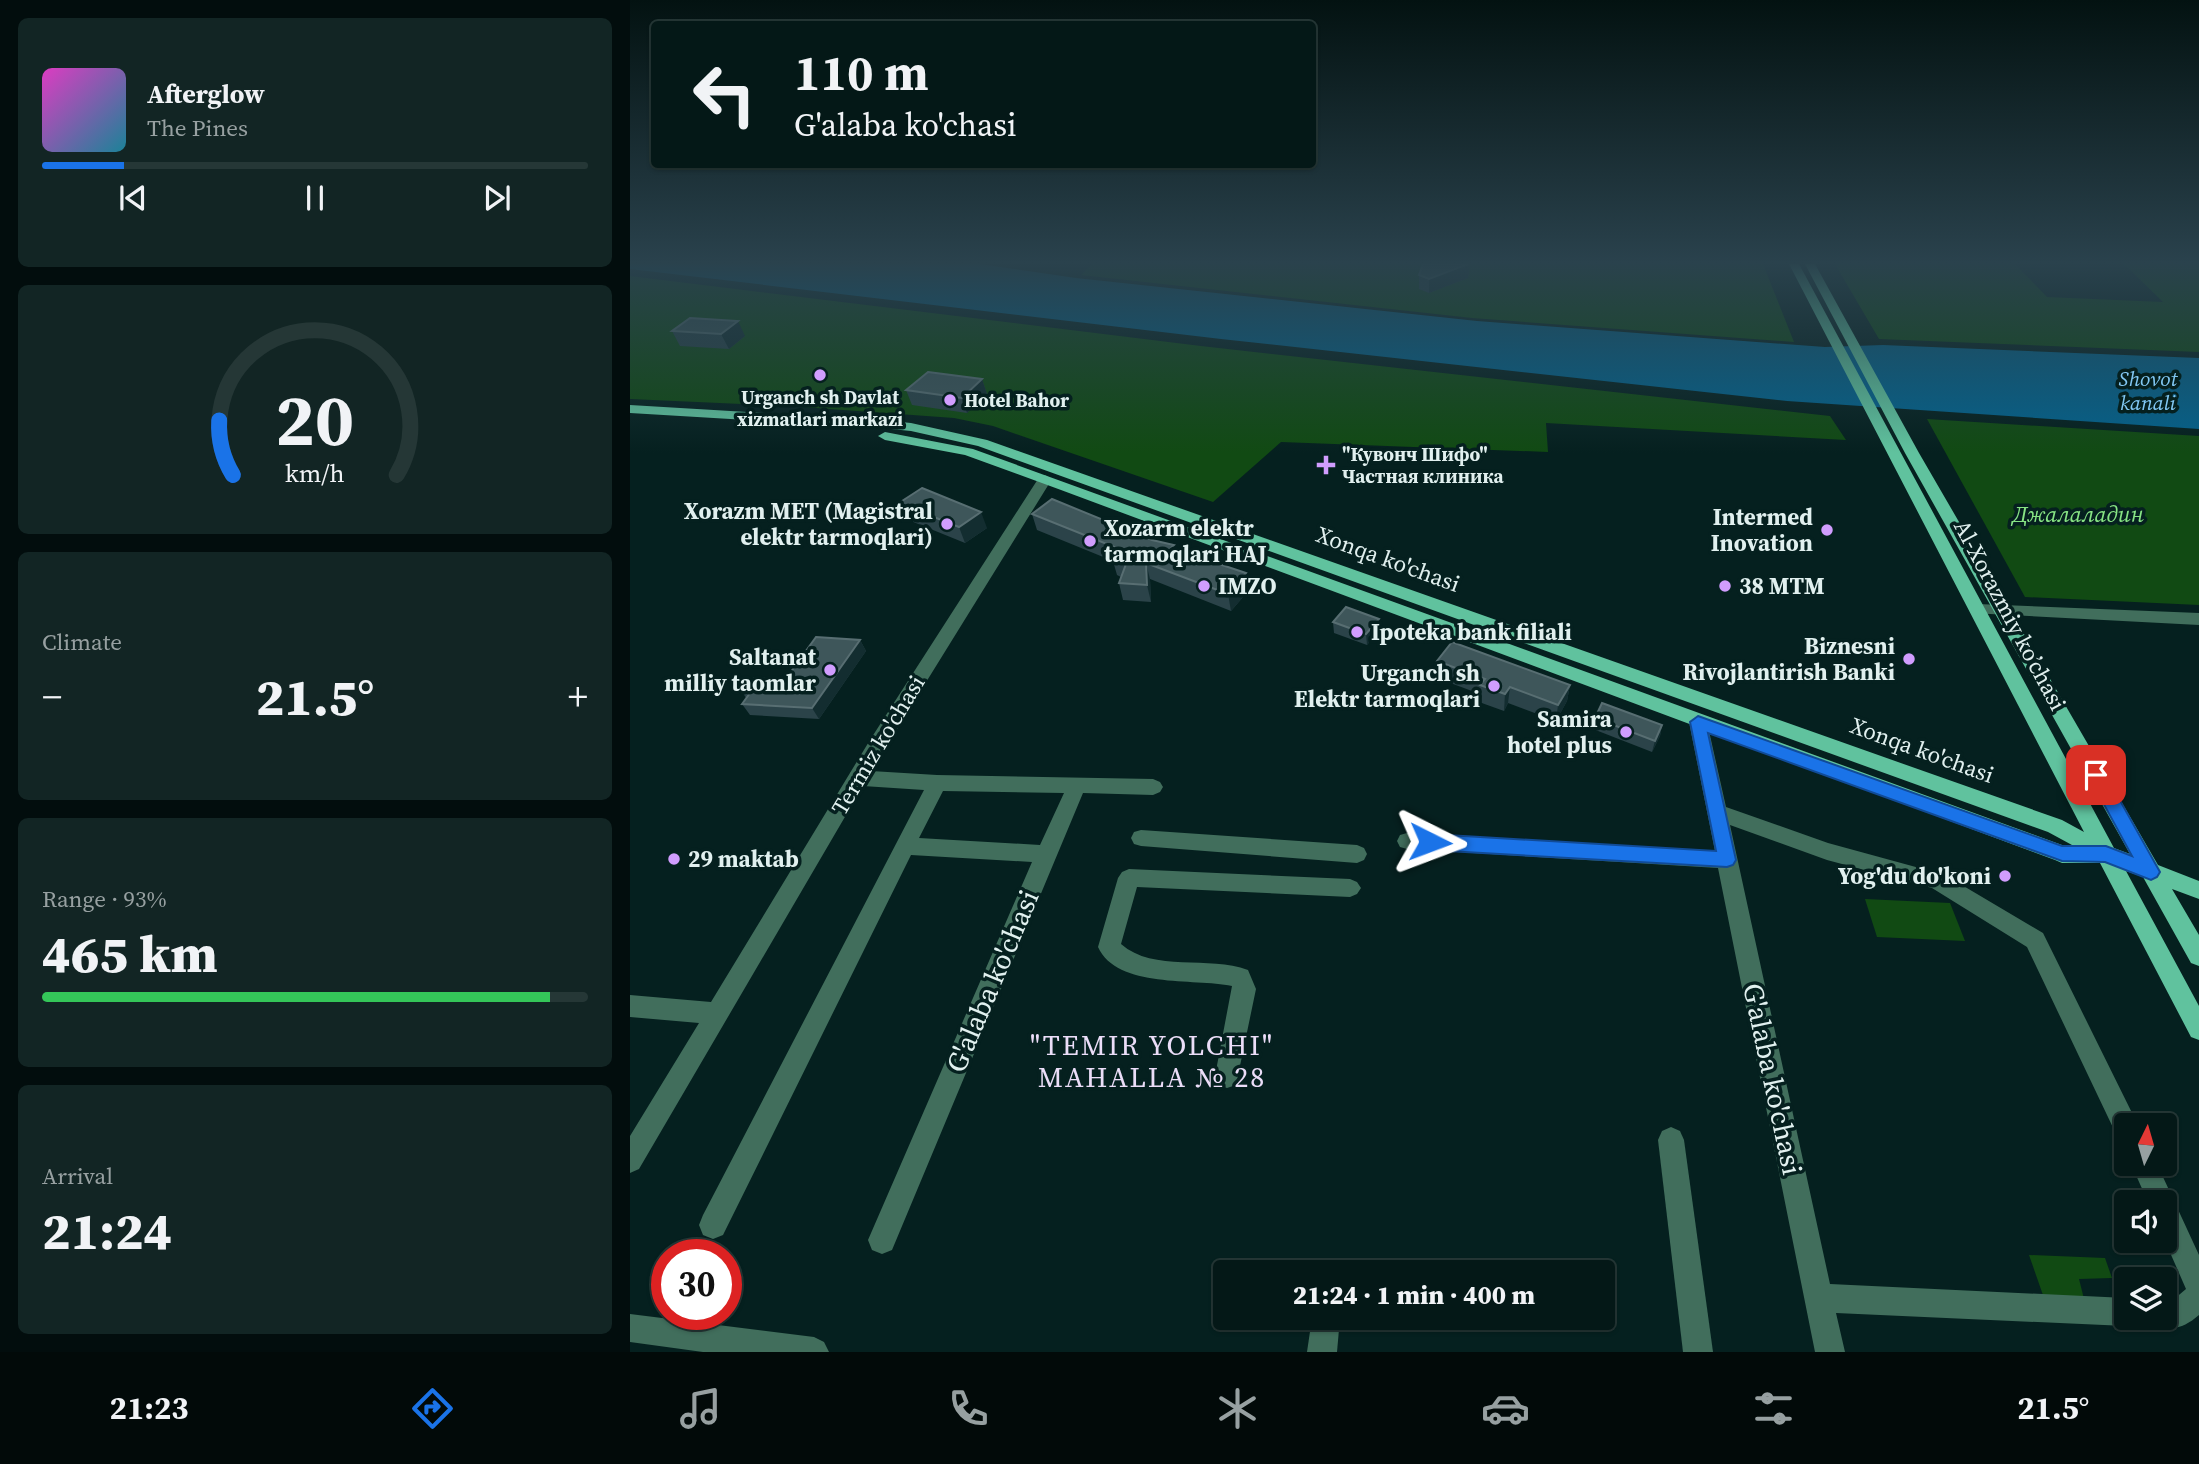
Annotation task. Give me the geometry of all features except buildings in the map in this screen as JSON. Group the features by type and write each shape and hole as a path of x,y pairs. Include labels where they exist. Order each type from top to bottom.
{"main road":[{"name":"Al-Xorazmiy ko’chasi","path":"1826,327 2199,1028"},
{"name":"Al-Xorazmiy ko’chasi","path":"1843,327 2199,956"},
{"name":"Xonqa ko'chasi","path":"630,409 654,415 900,438 968,452 2062,854 2106,854"},
{"name":"Xonqa ko'chasi","path":"630,419 654,415 881,424 982,443 2055,826 2106,854 2199,890"},
{"path":"1227,545 1240,534"}],"street":[{"name":"Termiz ko'chasi","path":"630,1160 858,778 1045,479"},
{"path":"1977,609 2199,619"},
{"name":"G'alaba ko'chasi","path":"1698,722 1830,1352"},
{"path":"858,778 936,783 1153,787"},
{"path":"713,1226 936,783"},
{"path":"1046,854 1077,786"},
{"path":"1717,812 1827,851 1938,881 2035,940 2119,1113"},
{"path":"1141,838 1357,854"},
{"path":"1407,841 1727,860"},
{"name":"G'alaba ko'chasi","path":"882,1240 1046,854 905,846"},
{"path":"1227,1076 1245,989 1240,977 1225,973 1135,965 1115,955 1109,947 1110,934 1129,877 1350,888"},
{"path":"630,1006 716,1013"},
{"path":"1671,1140 1698,1352"},
{"path":"2177,1237 2199,1287"},
{"path":"2177,1314 2199,1296"},
{"path":"1819,1298 2114,1311"},
{"path":"630,1328 814,1352"},
{"path":"1322,1352 1325,1330"}],"green space":[{"path":"630,327 1047,327 1830,416 1846,440 1546,423 1548,452 1281,442 1213,502 993,426 954,418 788,406 630,399"},
{"path":"1594,327 1788,327 1794,342"},
{"path":"1872,327 2199,327 2199,352 1879,339"},
{"name":"Джалаладин","path":"1927,419 2199,436 2199,605 2025,597"},
{"path":"1865,899 1950,903 1965,941 1877,937"},
{"path":"2029,1255 2105,1258 2112,1278 2079,1279 2084,1299 2044,1298"}],"water":[{"name":"Shovot kanali","path":"1120,327 1559,327 1825,347 1883,345 2199,358 2199,429 1787,401"}],"place":[{"name":"Urganch sh Davlat xizmatlari markazi","path":"820,375"},
{"name":"Hotel Bahor","path":"950,400"},
{"name":"\"Кувонч Шифо\" Частная клиника","path":"1326,465"},
{"name":"Xorazm MET (Magistral elektr tarmoqlari)","path":"947,524"},
{"name":"Intermed Inovation","path":"1827,530"},
{"name":"Xozarm elektr tarmoqlari HAJ","path":"1090,541"},
{"name":"IMZO","path":"1204,586"},
{"name":"38 MTM","path":"1725,586"},
{"name":"Ipoteka bank filiali","path":"1357,632"},
{"name":"Biznesni Rivojlantirish Banki","path":"1909,659"},
{"name":"Saltanat milliy taomlar","path":"830,670"},
{"name":"Urganch sh Elektr tarmoqlari","path":"1494,686"},
{"name":"Samira hotel plus","path":"1626,732"},
{"name":"29 maktab","path":"674,859"},
{"name":"Yog'du do'koni","path":"2005,876"}],"district":[{"name":"\"TEMIR YOLCHI\" MAHALLA № 28","path":"1152,1061"}],"route":[{"path":"1430,842 1727,860 1698,722 2062,854 2106,854 2151,872 2096,775"}]}
